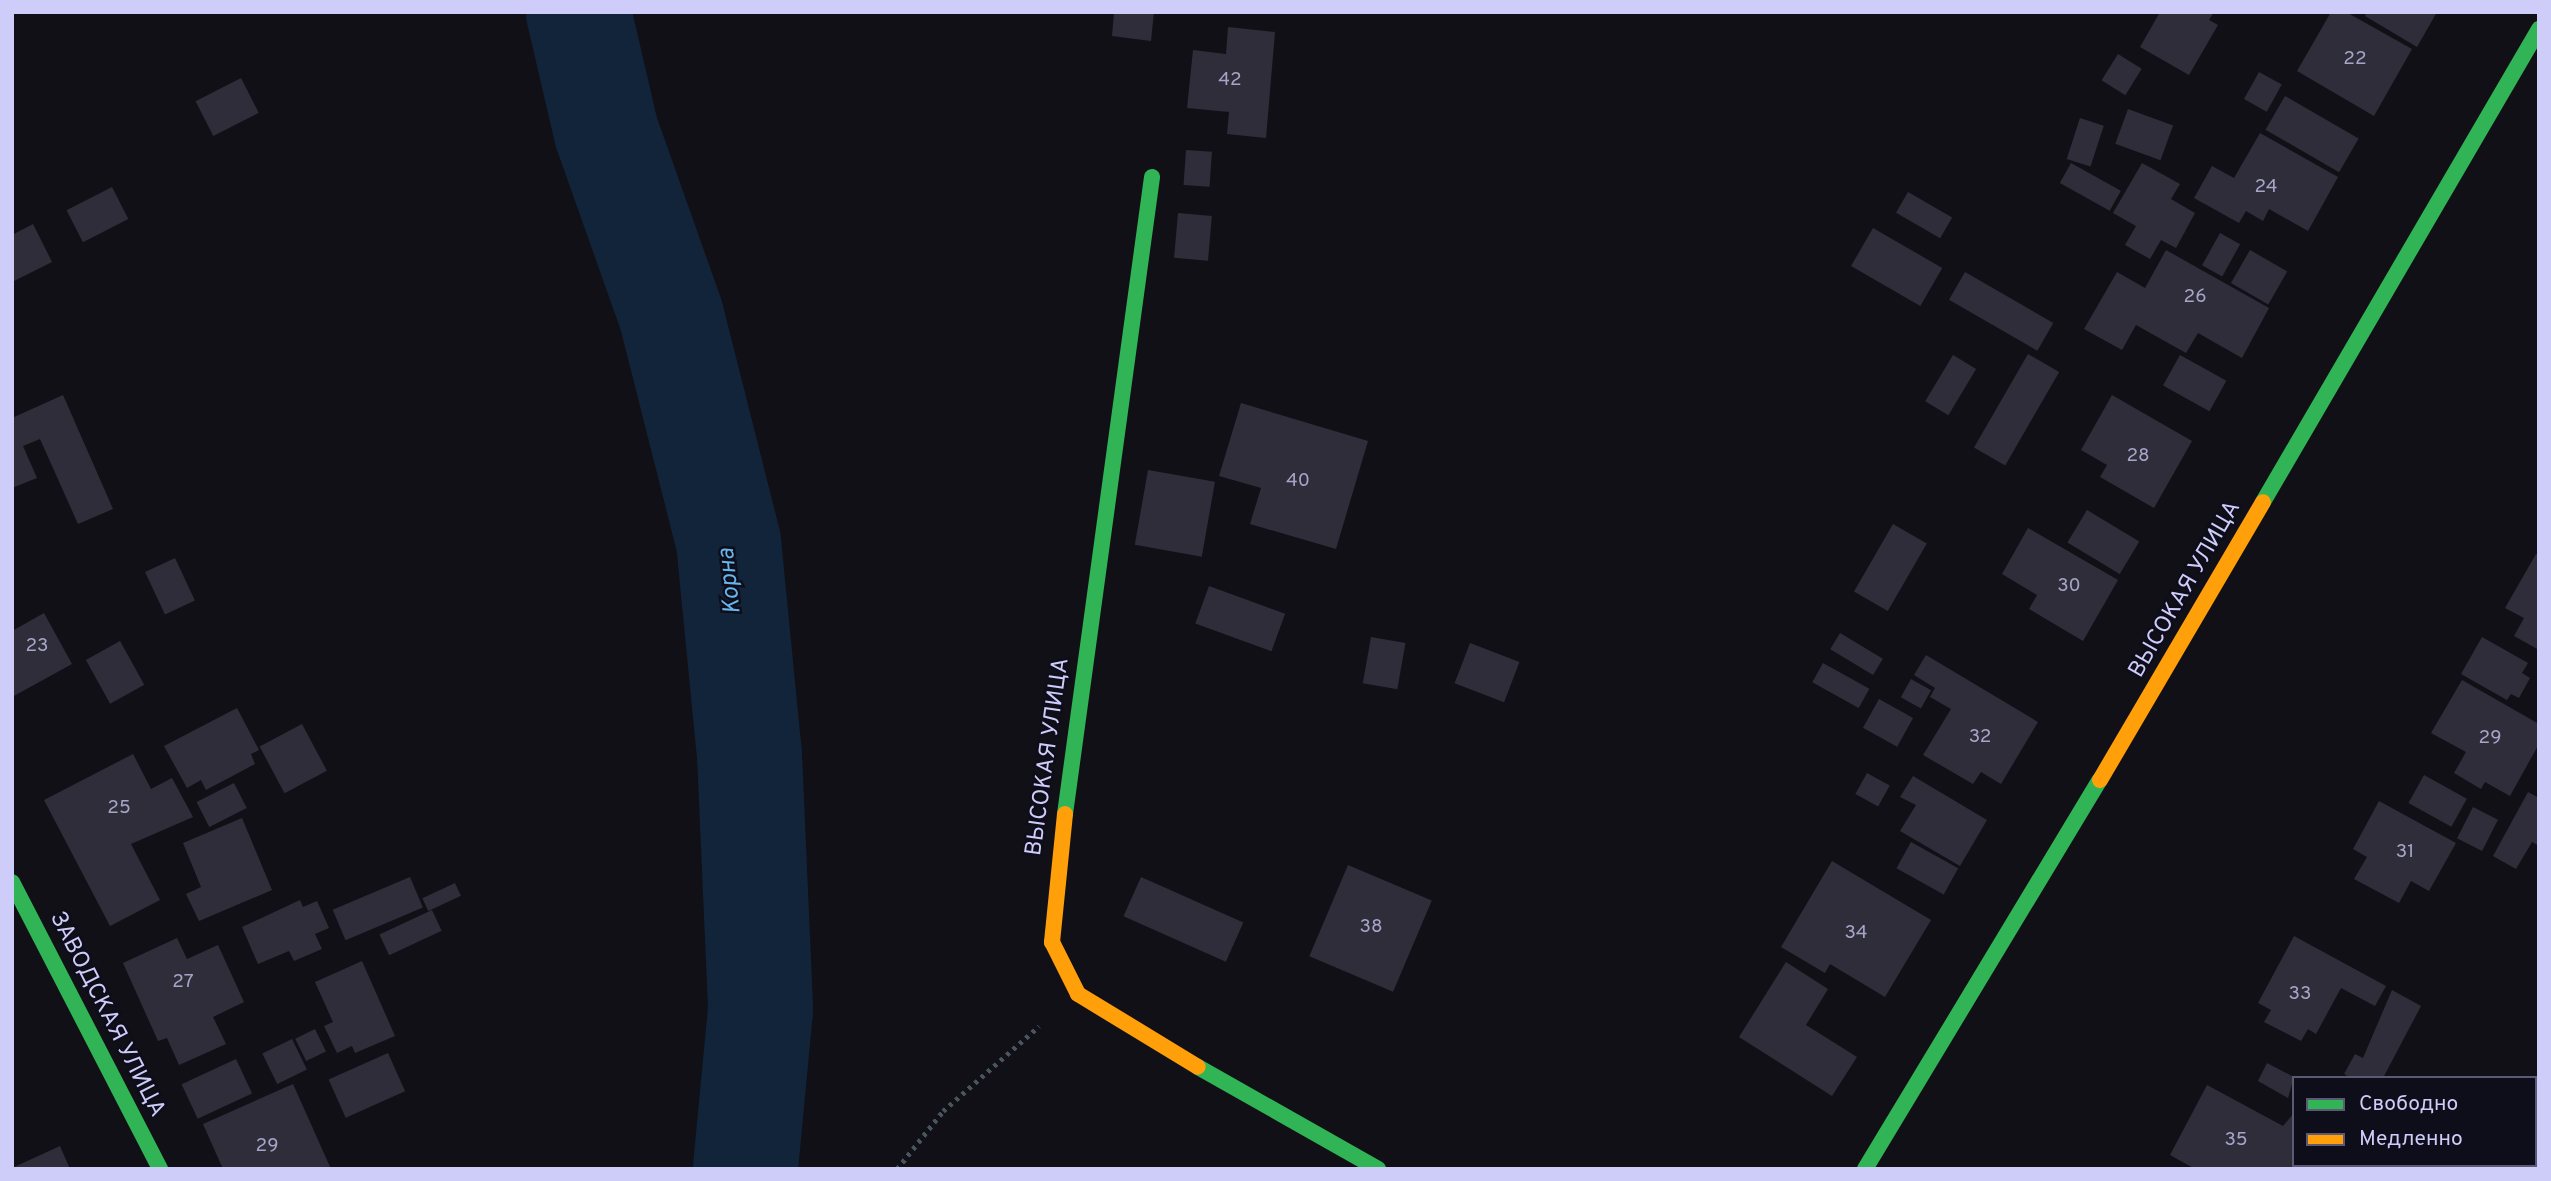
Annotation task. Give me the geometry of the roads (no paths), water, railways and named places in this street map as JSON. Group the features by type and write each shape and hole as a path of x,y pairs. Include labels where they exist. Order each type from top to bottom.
{"street":[{"name":"ВЫСОКАЯ УЛИЦА","path":"1865,1169 2063,844 2539,29"},
{"name":"ВЫСОКАЯ УЛИЦА","path":"1152,177 1053,898 1052,942 1078,994 1125,1028 1378,1169"},
{"name":"ЗАВОДСКАЯ УЛИЦА","path":"12,883 160,1169"}],"waterway":[{"name":"Корна","path":"578,12 606,132 671,316 728,541 749,754 760,1009 745,1169"}]}
